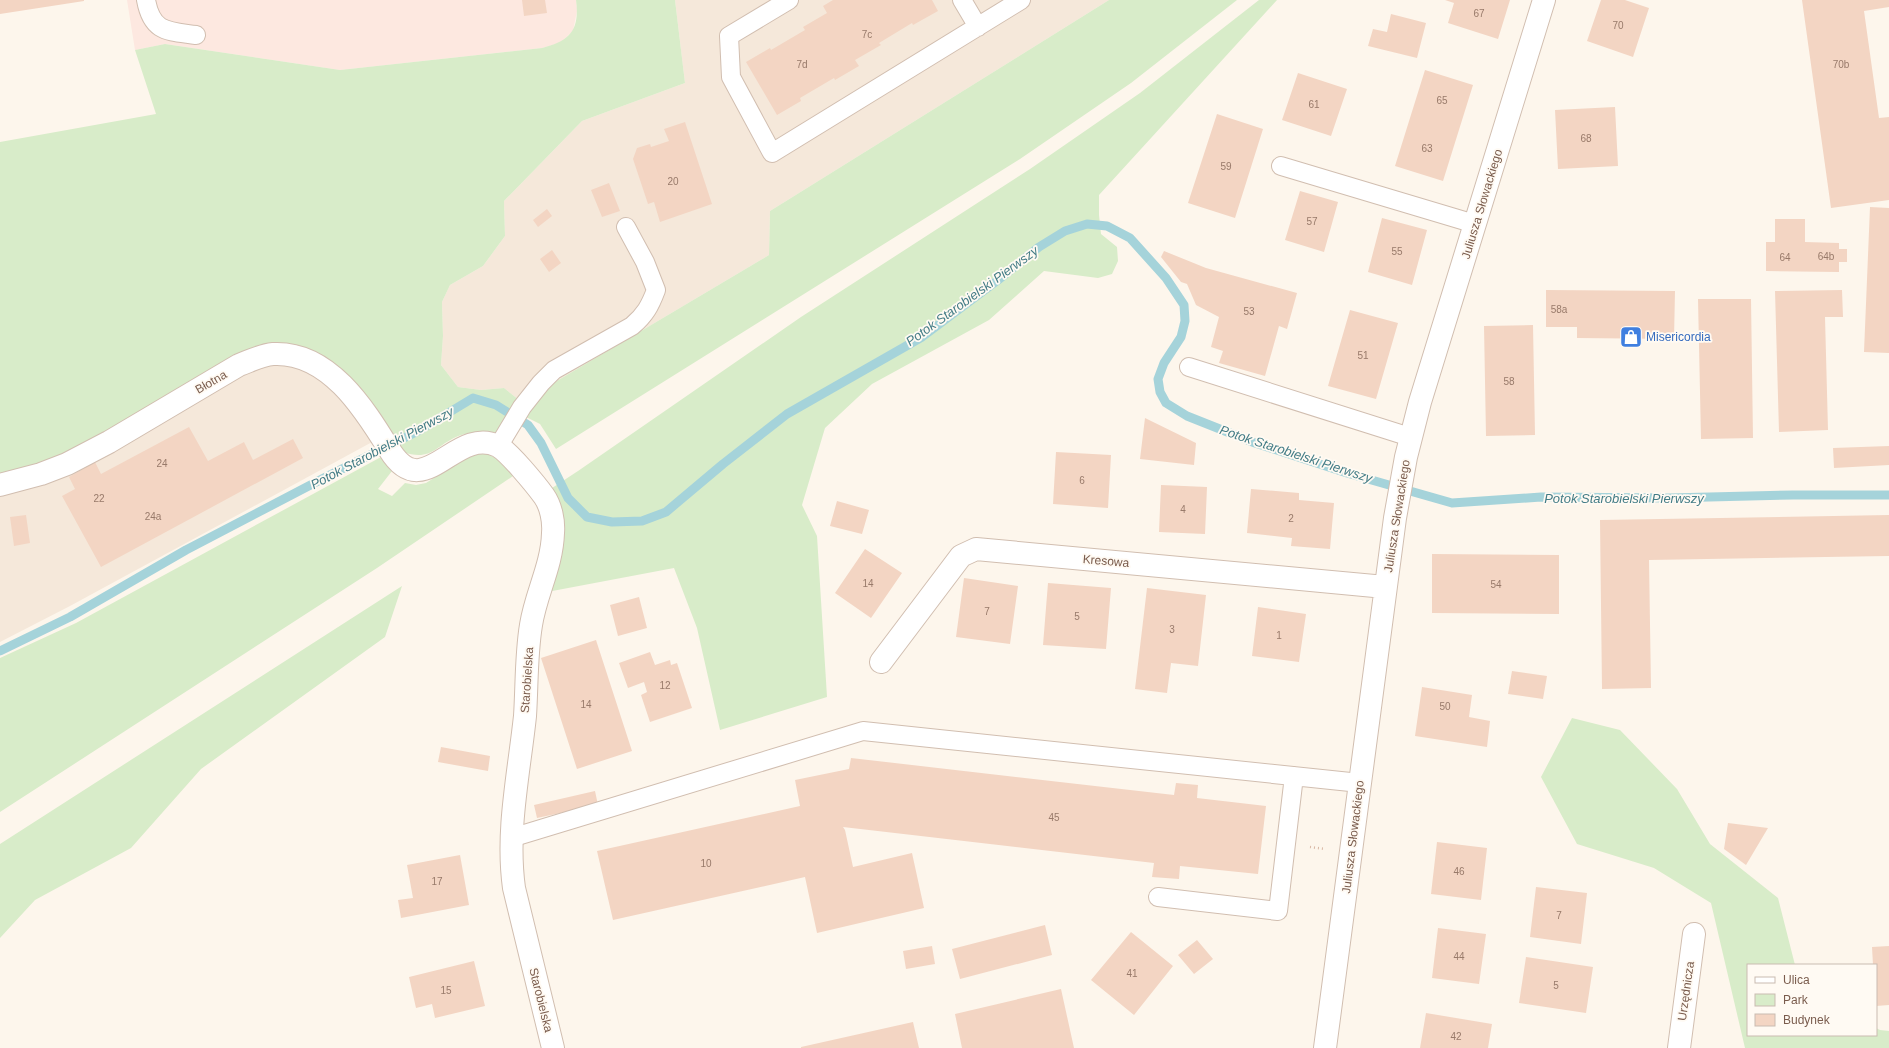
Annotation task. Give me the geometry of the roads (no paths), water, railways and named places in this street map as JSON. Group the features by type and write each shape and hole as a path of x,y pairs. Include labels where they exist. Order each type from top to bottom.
{"street":[{"name":"Juliusza Słowackiego","path":"1325,1048 1395,518 1408,447 1544,0"},
{"name":"Błotna","path":"0,485 41,474 67,464 109,442 239,365 262,356 272,354 296,357 326,371 344,386 377,430 398,464 414,472 423,470 463,448 503,439"},
{"name":"Starobielska","path":"503,439 510,456 544,497 551,511 553,530 548,568 536,603 531,625 524,716 511,838 511,867 514,888 553,1048"},
{"name":"Kresowa","path":"881,662 961,556 976,549 1386,587"},
{"name":"Urzędnicza","path":"1679,1048 1694,934"}],"lane":[{"path":"146,0 147,8 154,22 162,30 196,35"},
{"path":"790,0 729,36 731,77 772,153 1021,0"},
{"path":"962,0 978,27"},
{"path":"1281,166 1475,224"},
{"path":"503,439 522,407 541,383 554,370 632,326 643,317 648,309 656,290 645,262 626,227"},
{"path":"1189,367 1408,447"},
{"path":"511,838 863,731 1360,783"},
{"path":"1158,897 1278,910 1294,776"}],"waterway":[{"name":"Potok Starobielski Pierwszy","path":"0,651 70,617 186,550 420,430 473,398 496,405 528,425 541,443 568,498 587,517 612,522 642,521 666,512 723,464 787,414 922,337 1039,247 1065,231 1087,224 1107,226 1130,238 1166,278 1184,305 1185,321 1181,337 1164,363 1158,379 1160,392 1166,403 1187,416 1255,443 1347,473 1452,503 1541,497 1669,498 1793,495 1889,495"}],"place":[{"name":"Misericordia","path":"1631,337"}]}
